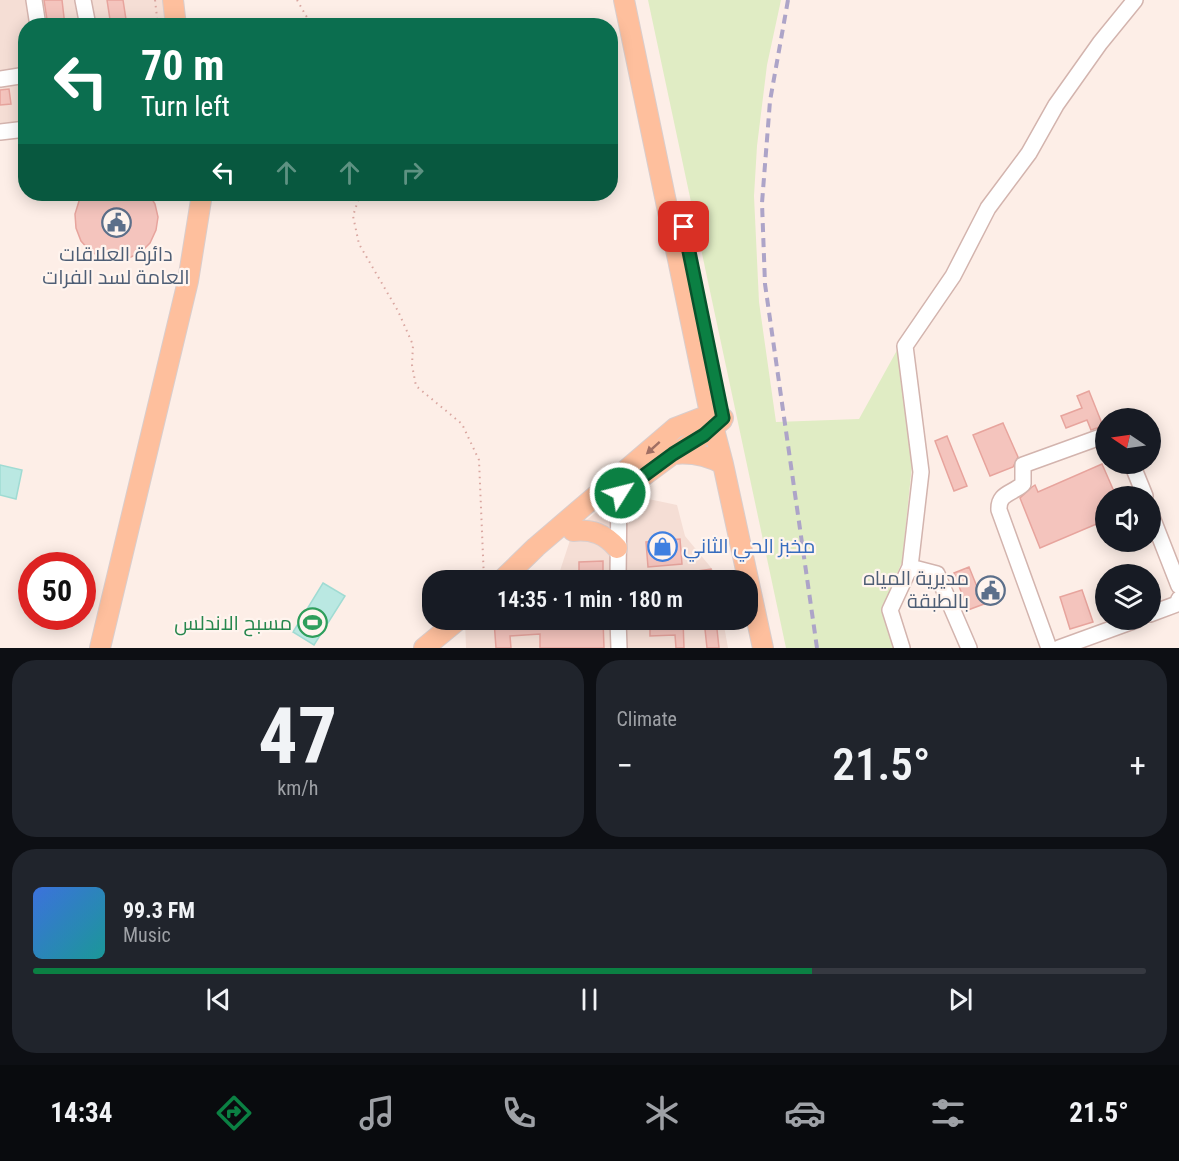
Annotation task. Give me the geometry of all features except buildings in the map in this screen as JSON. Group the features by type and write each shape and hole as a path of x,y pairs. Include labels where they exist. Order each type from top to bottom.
{"main road":[{"path":"173,0 175,18"},
{"path":"624,0 704,384 716,421 774,648"},
{"path":"637,0 723,464 763,648"},
{"path":"100,648 188,281 201,201"},
{"path":"518,570 573,531 618,487 691,413 704,384"},
{"path":"675,428 691,421 716,421"},
{"path":"514,570 536,548 618,487 673,454 716,421"},
{"path":"673,454 694,454 723,464"},
{"path":"573,531 598,533 617,548"},
{"path":"424,648 446,630"}],"street":[{"path":"34,0 37,18"},
{"path":"84,0 87,18"},
{"path":"902,648 890,610 910,567 921,472 905,346 953,276 988,208 1029,153 1056,105 1100,43 1136,0"},
{"path":"0,79 18,76"},
{"path":"0,132 18,130"},
{"path":"1049,648 999,510 999,502 1001,496 1023,484 1023,465 1095,439"},
{"path":"618,487 618,570"},
{"path":"1161,540 1179,586"},
{"path":"910,567 937,574 969,648"},
{"path":"1161,610 1177,604 1179,598"},
{"path":"618,630 619,648"},
{"path":"1059,648 1108,630"}],"path":[{"path":"155,0 157,18"},
{"path":"297,0 307,18"},
{"path":"358,201 353,216 360,244 398,311 413,345 412,365 416,386 462,424 479,460 484,570"}],"shaded area":[{"path":"0,0 173,0 175,18 18,18 18,130 0,132"},
{"path":"620,493 677,505 685,536 713,570 560,570 573,531"},
{"path":"465,630 725,630 728,648 466,648"}],"green space":[{"path":"648,0 781,0 767,65 757,146 754,196 759,302 776,422 859,419 901,343 915,436 902,562 883,607 893,648 786,648"}],"water":[{"path":"0,465 22,470 16,499 0,495"},
{"path":"323,583 345,596 314,645 293,632"}],"railway":[{"path":"788,0 770,101 762,203 765,284 817,648"}],"place":[{"name":"دائرة العلاقات العامة لسد الفرات","path":"116,223"},
{"name":"مخبز الحي الثاني","path":"662,546"},
{"name":"مديرية المياه بالطبقة","path":"990,590"},
{"name":"مسبح الاندلس","path":"313,623"}],"route":[{"path":"620,493 673,454 714,428 723,418 684,227"}]}
